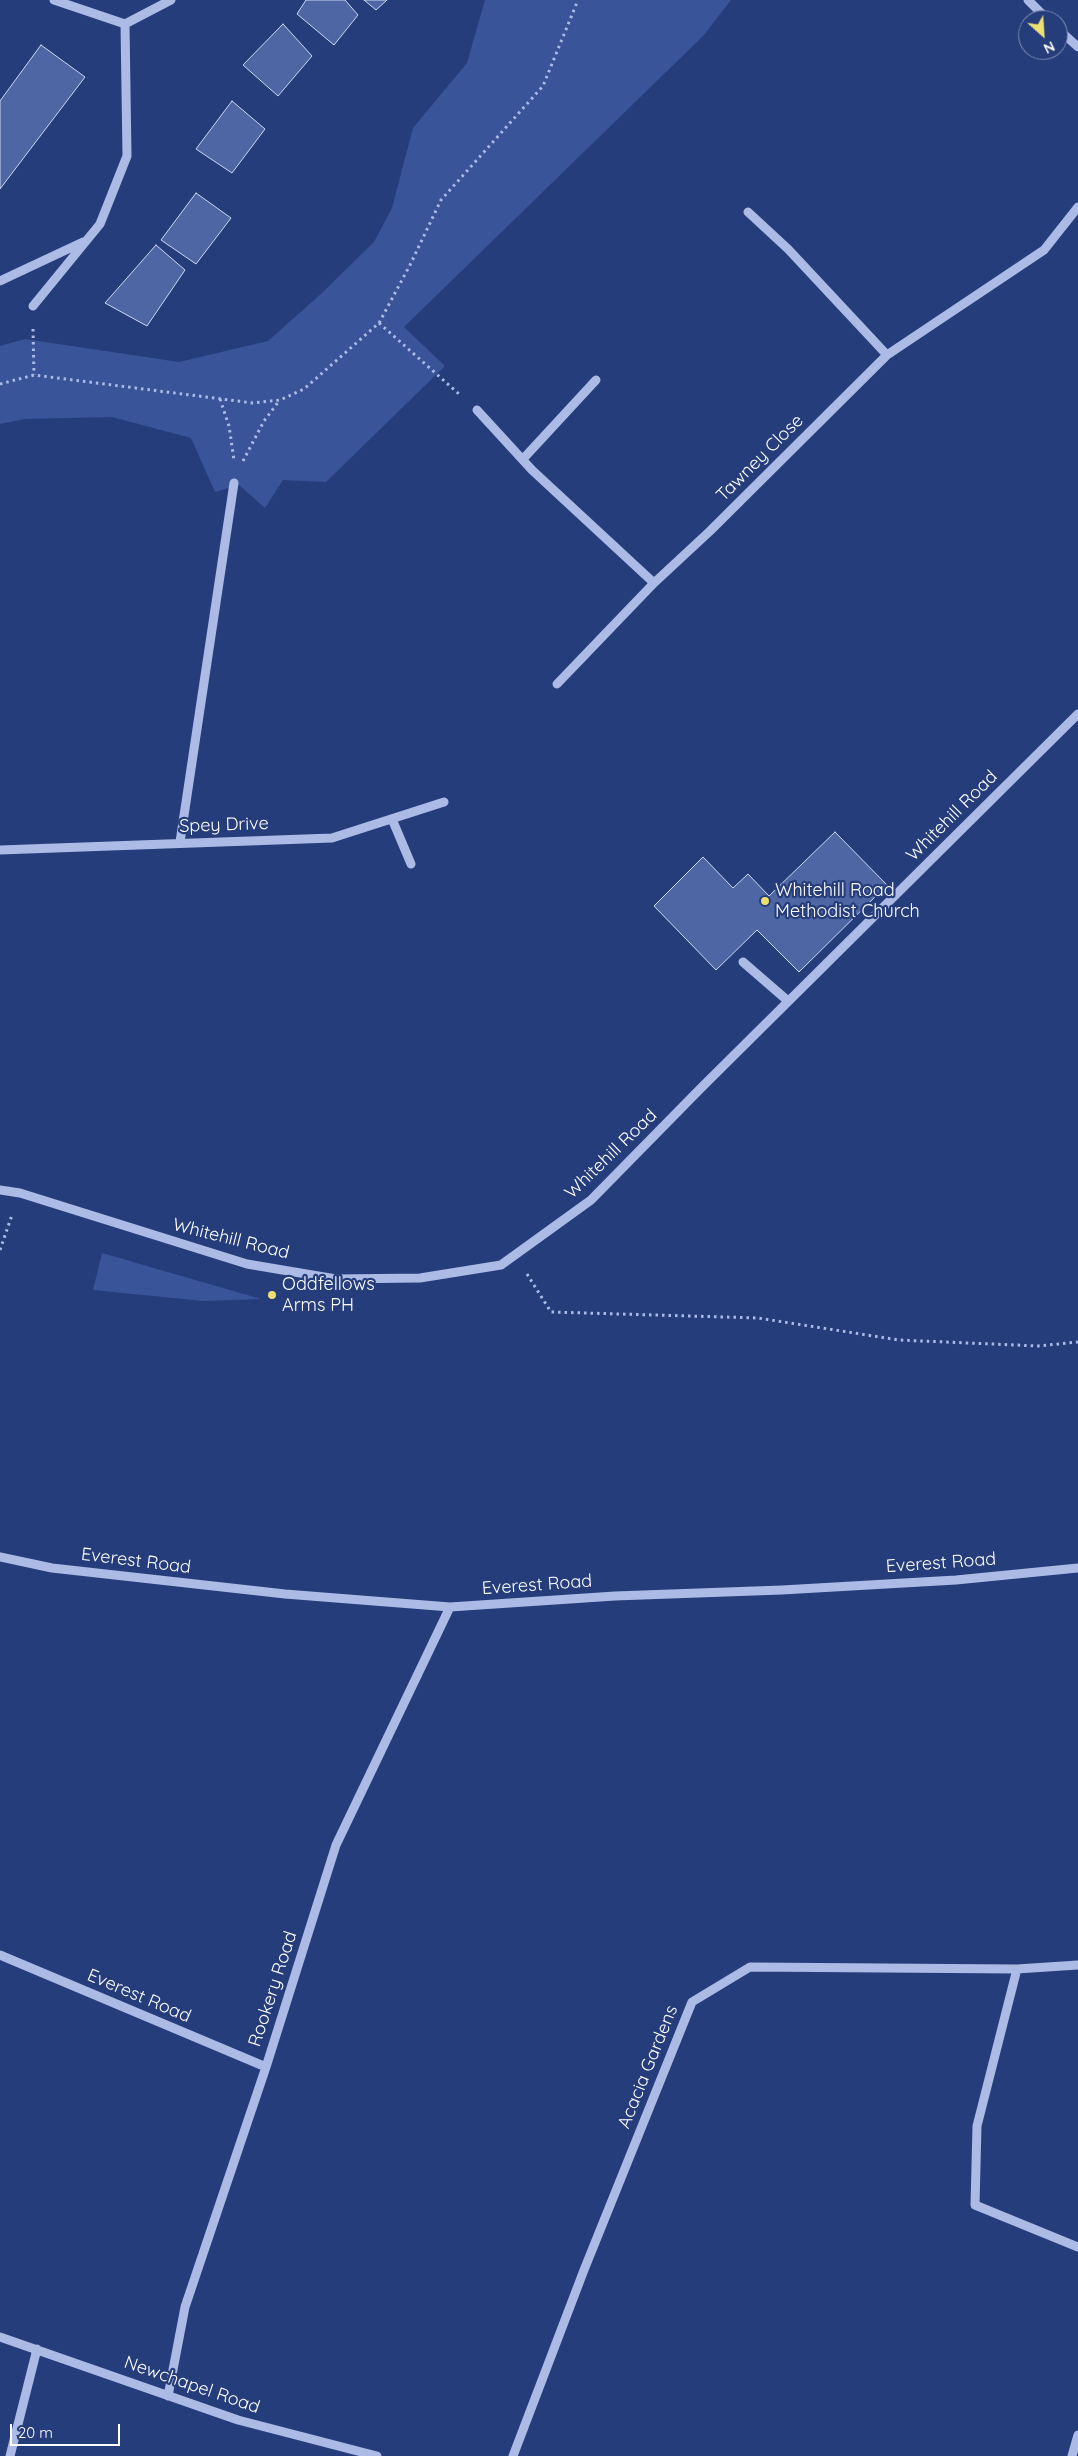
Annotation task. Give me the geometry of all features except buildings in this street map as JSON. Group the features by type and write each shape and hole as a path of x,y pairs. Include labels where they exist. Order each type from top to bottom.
{"street":[{"path":"54,0 125,24 171,0"},
{"path":"1028,0 1038,10"},
{"path":"33,306 100,224 127,156 125,24"},
{"path":"1068,38 1078,47"},
{"name":"Tawney Close","path":"557,684 654,583 717,524 887,355 1044,250 1078,207"},
{"path":"748,212 788,249 887,355"},
{"path":"0,281 85,241"},
{"path":"523,459 596,380"},
{"path":"477,410 523,459 654,583"},
{"path":"180,842 234,483"},
{"name":"Whitehill Road","path":"0,1190 20,1193 247,1264 336,1279 420,1278 501,1265 591,1200 788,1001 1078,714"},
{"name":"Spey Drive","path":"0,850 332,838 444,802"},
{"path":"392,819 411,864"},
{"path":"743,962 788,1001"},
{"name":"Everest Road","path":"0,1557 52,1568 285,1594 450,1607 615,1596 782,1590 946,1580 1078,1568"},
{"name":"Rookery Road","path":"168,2396 185,2307 266,2068 336,1844 450,1607"},
{"name":"Everest Road","path":"0,1955 266,2068"},
{"name":"Acacia Gardens","path":"513,2456 584,2270 692,2002 750,1967 1017,1969 1078,1964"},
{"path":"1017,1969 977,2126 975,2205 1078,2247"},
{"name":"Newchapel Road","path":"0,2336 238,2420 377,2456"},
{"path":"10,2456 37,2349"},
{"path":"1072,2456 1078,2435"}],"path":[{"path":"0,384 34,375 253,403 280,400 304,389 379,323 410,265 441,200 543,86 578,0"},
{"path":"33,306 34,375"},
{"path":"379,323 477,410"},
{"path":"220,399 234,451 234,483"},
{"path":"234,483 248,448 280,400"},
{"path":"0,1250 20,1193"},
{"path":"514,1255 551,1312 758,1318 899,1340 1038,1346 1078,1342"}],"shaded area":[{"path":"485,0 731,0 703,36 404,327 445,366 326,482 283,480 265,508 239,485 215,492 191,438 112,417 25,419 0,424 0,346 25,339 179,362 268,341 322,293 374,242 392,208 413,128 467,63"},
{"path":"102,1253 261,1299 203,1301 93,1290"}],"place":[{"name":"Whitehill Road Methodist Church","path":"765,901"},
{"name":"Oddfellows Arms PH","path":"272,1295"}]}
